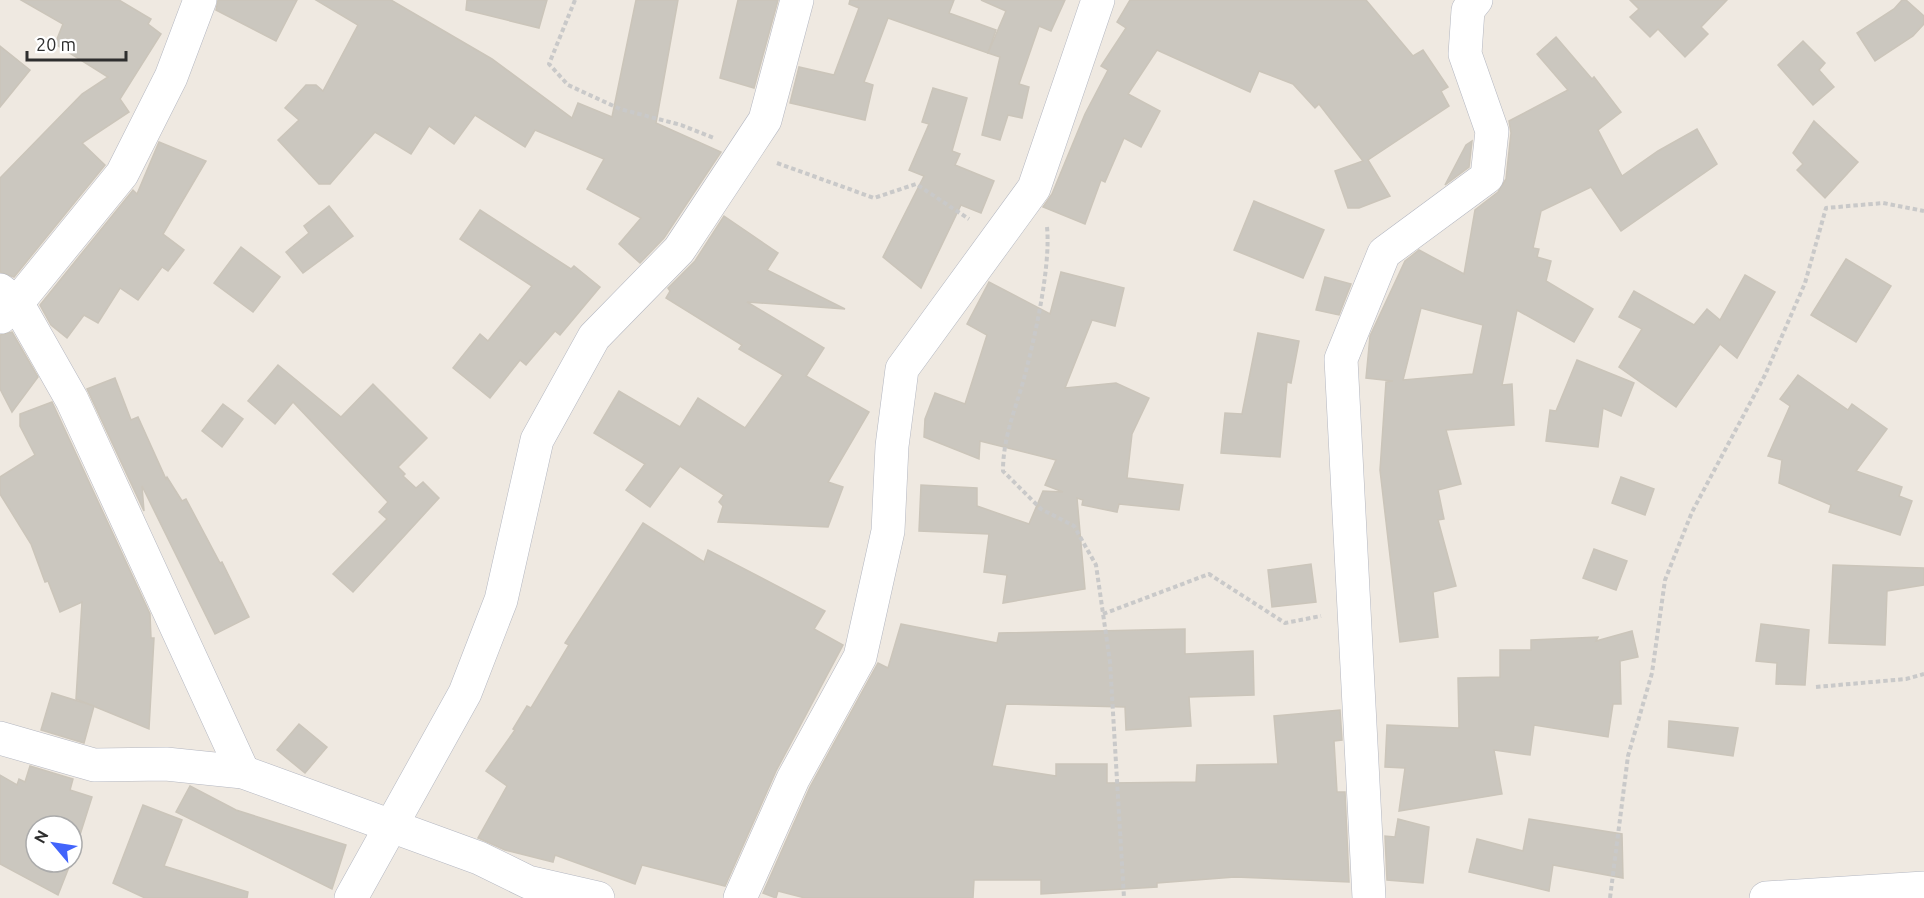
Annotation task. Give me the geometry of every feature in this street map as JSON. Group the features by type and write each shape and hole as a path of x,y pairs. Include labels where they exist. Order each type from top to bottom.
{"street":[{"path":"200,0 171,77 122,174 6,304 72,400 243,772"},
{"path":"351,898 465,693 501,600 537,440 594,337 679,250 765,120 797,0"},
{"path":"740,898 793,779 860,657 888,531 892,446 902,369 1034,188 1098,0"},
{"path":"1370,898 1341,359 1384,253 1487,177 1492,131 1465,54 1468,10 1476,0"},
{"path":"0,738 94,765 166,764 243,772 391,824 479,858 528,882 598,898"},
{"path":"1766,898 1924,888"}],"path":[{"path":"1025,200 1047,228 1046,270 1024,380 1003,446 1004,471 1041,509 1074,526 1096,565 1110,662 1124,898"},
{"path":"1610,898 1628,756 1652,673 1665,580 1692,512 1765,375 1805,283 1826,208 1883,203 1924,211"},
{"path":"1103,615 1209,574 1286,623 1354,610"},
{"path":"1816,687 1906,679 1924,674"}],"building":[{"path":"21,0 119,0 151,19 148,24 161,34 120,99 129,112 82,143 105,165 14,277 0,272 0,178 82,94 108,77 55,44 63,24"},
{"path":"218,0 297,0 276,41 216,10"},
{"path":"316,0 391,0 492,59 572,118 578,103 612,117 636,0 678,0 656,123 721,152 664,238 640,263 619,244 641,218 587,189 604,159 535,130 525,147 475,115 454,144 429,126 411,154 375,132 330,184 319,184 278,140 299,120 285,108 306,85 316,85 323,91 358,25"},
{"path":"467,0 547,0 539,28 466,10"},
{"path":"738,0 778,0 754,88 720,78"},
{"path":"850,0 954,0 949,13 996,30 988,53 888,18 864,82 873,85 865,120 790,103 799,67 834,75 859,8 849,4"},
{"path":"981,0 1065,0 1051,31 1039,26 1019,84 1029,87 1022,118 1008,115 1000,140 982,135 1000,57 988,53 1006,11"},
{"path":"1130,0 1366,0 1413,56 1423,50 1448,87 1441,91 1449,106 1368,160 1390,196 1359,208 1348,208 1335,171 1363,161 1319,104 1315,108 1293,84 1259,71 1250,92 1157,50 1128,94 1160,111 1141,147 1124,138 1105,182 1101,180 1085,224 1043,207 1052,194 1085,114 1108,70 1101,66 1126,28 1117,22"},
{"path":"1630,0 1727,0 1701,27 1708,34 1685,57 1658,29 1650,37 1630,17 1639,9"},
{"path":"1902,0 1906,0 1924,16 1924,24 1913,36 1875,61 1857,33 1894,9"},
{"path":"1556,37 1592,79 1594,77 1621,112 1598,130 1622,176 1658,151 1697,129 1717,164 1621,231 1591,187 1541,211 1533,248 1539,249 1537,257 1551,261 1546,281 1593,309 1574,342 1517,310 1502,385 1512,384 1514,425 1446,430 1461,484 1438,490 1444,519 1438,520 1456,586 1433,592 1438,637 1400,642 1380,470 1386,382 1393,381 1366,378 1370,336 1405,261 1419,250 1464,274 1475,210 1498,192 1506,179 1511,133 1509,121 1568,90 1537,54","holes":["1421,308 1483,325 1473,374 1403,380"]},
{"path":"1803,41 1825,63 1819,70 1834,87 1813,105 1778,65"},
{"path":"0,46 30,70 0,107"},
{"path":"933,88 967,98 952,151 960,154 955,165 994,181 981,213 961,205 921,288 883,257 924,176 909,170 929,124 922,122"},
{"path":"1814,121 1858,162 1825,198 1797,170 1803,164 1793,153"},
{"path":"1472,141 1469,167 1445,185 1466,145"},
{"path":"159,142 206,161 163,234 184,250 168,271 162,267 138,300 120,288 98,323 84,315 67,338 51,325 40,305 133,190 137,194"},
{"path":"1254,201 1324,230 1303,278 1234,250"},
{"path":"329,206 353,236 303,273 286,252 309,233 304,226"},
{"path":"480,210 571,269 574,266 600,287 560,335 555,331 526,365 520,360 490,398 453,368 480,334 488,341 532,286 460,239"},
{"path":"724,216 778,253 767,270 845,309 747,302 824,348 806,376 869,412 828,482 843,487 828,527 718,522 723,506 719,502 724,495 680,466 650,507 626,490 645,464 594,433 619,391 680,427 698,398 745,428 783,375 739,349 742,345 666,298 670,291 668,288 695,261"},
{"path":"241,247 280,277 253,312 214,283"},
{"path":"1846,259 1891,286 1856,342 1811,315"},
{"path":"1061,272 1124,288 1115,326 1092,320 1065,388 1116,383 1149,398 1132,434 1127,478 1183,485 1179,510 1119,504 1117,512 1082,505 1083,500 1077,498 1085,589 1003,603 1007,575 984,572 989,534 919,531 921,485 977,488 977,506 1029,524 1043,491 1063,492 1045,485 1056,460 980,441 979,459 924,437 925,419 935,393 965,404 987,335 967,324 989,282 1050,314"},
{"path":"1745,275 1775,292 1737,358 1720,344 1676,407 1619,367 1642,329 1619,317 1634,291 1694,325 1707,309 1720,320"},
{"path":"1325,277 1351,284 1339,315 1316,310"},
{"path":"12,332 38,377 12,412 0,389 0,335"},
{"path":"1258,333 1299,341 1291,383 1287,382 1280,457 1221,453 1225,413 1242,414"},
{"path":"1577,360 1634,383 1621,416 1603,408 1598,447 1546,441 1550,410 1556,411"},
{"path":"278,365 341,417 373,384 427,438 398,467 405,474 403,476 416,488 423,482 439,498 353,592 333,574 387,519 379,512 388,502 293,402 275,424 248,401"},
{"path":"1798,375 1848,410 1852,404 1887,429 1856,471 1902,487 1899,496 1912,501 1900,535 1829,512 1831,505 1779,483 1782,460 1768,456 1790,406 1780,399"},
{"path":"115,378 131,420 138,417 166,479 167,477 182,501 186,499 220,563 222,562 249,617 215,634 142,486 144,511 87,389"},
{"path":"52,402 150,614 151,638 154,638 149,729 76,699 82,602 60,612 48,581 45,582 31,544 0,494 0,477 35,455 20,426 20,414"},
{"path":"223,404 243,419 222,447 202,431"},
{"path":"1621,477 1654,489 1645,515 1612,503"},
{"path":"643,523 704,562 708,550 825,611 814,629 843,645 776,771 725,886 642,865 635,884 555,855 553,862 505,850 478,838 507,786 486,771 515,730 513,729 527,706 531,708 569,645 565,643"},
{"path":"1594,549 1627,561 1616,590 1583,578"},
{"path":"1311,564 1316,602 1272,607 1268,570"},
{"path":"1833,565 1924,568 1924,585 1887,591 1885,645 1829,643"},
{"path":"901,624 997,643 999,633 1185,629 1185,654 1253,651 1254,695 1189,697 1191,726 1126,730 1125,707 1006,704 992,766 1056,776 1056,764 1107,764 1107,783 1196,782 1197,765 1278,764 1274,716 1340,710 1342,740 1334,741 1337,792 1345,792 1349,882 1235,877 1157,883 1157,887 1041,894 1041,880 974,880 973,898 805,898 778,891 776,898 763,893 810,787 878,663 888,668"},
{"path":"1761,624 1809,630 1805,685 1776,684 1777,663 1756,661"},
{"path":"1632,631 1638,657 1620,661 1621,704 1613,704 1608,737 1534,725 1530,755 1494,750 1502,794 1399,811 1405,768 1385,767 1387,725 1459,728 1458,678 1500,677 1500,650 1531,650 1531,640 1598,637 1596,641"},
{"path":"52,693 94,706 84,743 41,730"},
{"path":"1669,721 1738,728 1733,756 1668,747"},
{"path":"299,724 327,747 305,773 277,750"},
{"path":"30,766 73,779 70,790 92,797 84,822 84,814 24,814 24,874 66,874 58,895 0,864 0,775 17,785 19,779 25,782"},
{"path":"190,786 236,810 346,845 332,889 176,812"},
{"path":"143,805 182,820 164,866 248,892 247,898 145,898 113,883"},
{"path":"1398,819 1429,827 1423,883 1387,880 1385,836 1395,837"},
{"path":"1529,819 1622,834 1623,878 1553,865 1549,891 1469,872 1477,839 1523,851"}]}
